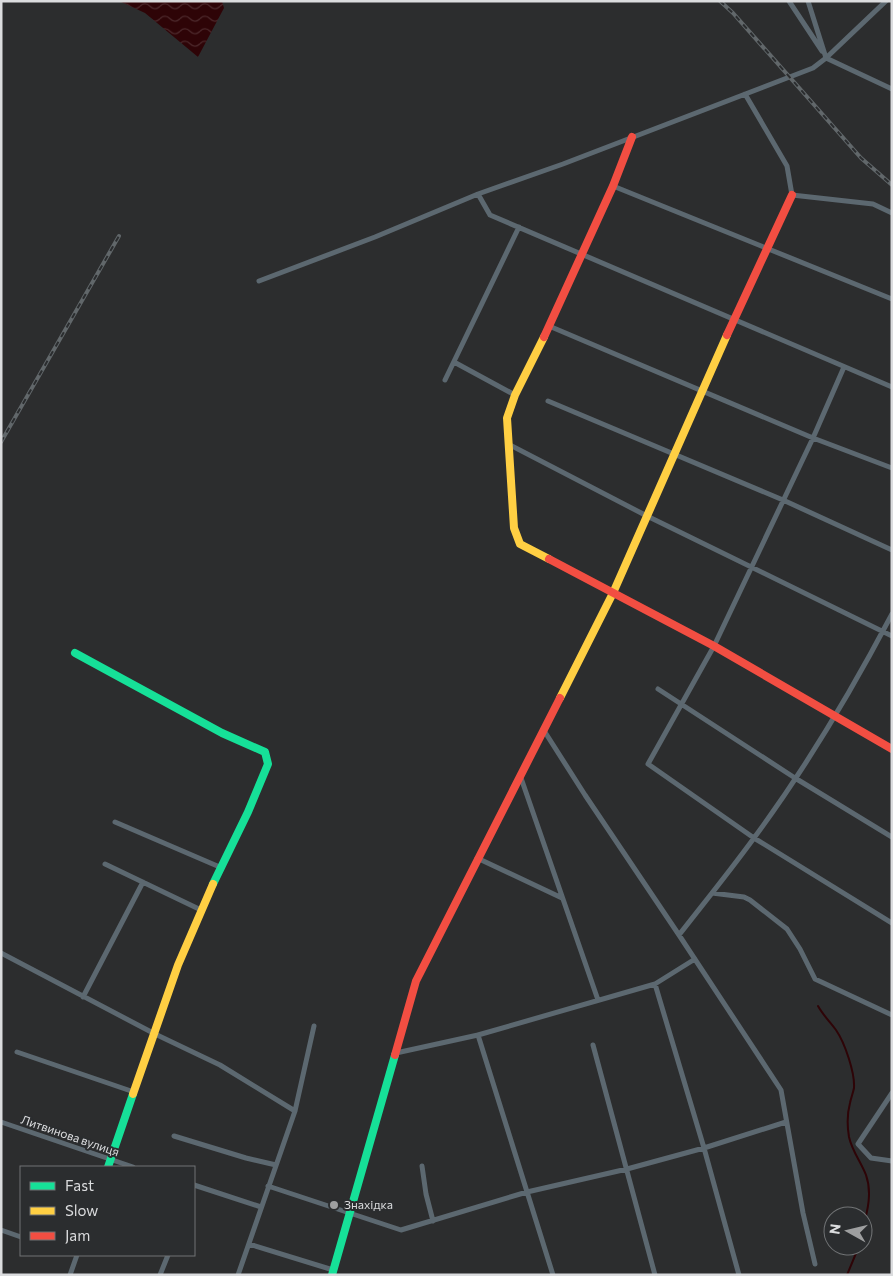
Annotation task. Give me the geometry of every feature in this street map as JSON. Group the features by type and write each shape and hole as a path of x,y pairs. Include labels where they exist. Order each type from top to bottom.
{"street":[{"path":"789,1 826,58 892,89"},
{"path":"808,1 826,58"},
{"path":"259,282 478,194 813,68 886,1"},
{"path":"249,1244 332,1273 351,1213 416,981 543,728 613,594 734,319 792,196 786,166 745,94"},
{"path":"632,137 614,186 549,326 514,395 507,418 514,528 520,544 714,646 892,749"},
{"path":"614,186 892,299"},
{"path":"478,194 490,215 892,387"},
{"path":"792,196 873,204 892,213"},
{"path":"445,380 519,227"},
{"path":"549,326 813,438 892,468"},
{"path":"454,362 514,395"},
{"path":"844,367 813,438 714,646 648,764 754,838 892,922"},
{"path":"548,401 783,500 892,550"},
{"path":"508,444 647,516 892,636"},
{"path":"680,936 754,838 795,778 834,716 892,614"},
{"path":"75,653 222,732 265,752 268,764 178,965 109,1164"},
{"path":"658,689 795,778 892,837"},
{"path":"543,728 585,795 781,1090 803,1213 815,1264"},
{"path":"520,775 598,1000"},
{"path":"115,822 222,868"},
{"path":"477,858 562,898"},
{"path":"105,864 201,910"},
{"path":"83,997 143,882"},
{"path":"712,893 744,897 750,900 787,929 800,949 814,979 892,1015"},
{"path":"1,953 154,1034 220,1065 295,1111"},
{"path":"396,1053 478,1034 655,984 695,959"},
{"path":"655,984 704,1148 739,1275"},
{"path":"238,1275 295,1111 314,1026"},
{"path":"478,1034 553,1275"},
{"path":"593,1045 655,1275"},
{"path":"17,1052 134,1092"},
{"path":"892,1093 858,1144 871,1158 892,1162"},
{"name":"Литвинова вулиця","path":"1,1122 109,1164 125,1166"},
{"path":"268,1186 401,1230 527,1192 704,1148 786,1122"},
{"path":"174,1136 238,1156 276,1165"},
{"path":"422,1166 426,1194 433,1221"},
{"path":"195,1186 261,1207"},
{"path":"1,1230 20,1237"},
{"path":"70,1275 75,1256"},
{"path":"160,1275 168,1256"}],"water":[{"path":"119,1 222,1 224,8 198,57 145,13"}],"waterway":[{"path":"818,1006 843,1042 853,1074 854,1088 848,1111 849,1137 868,1181 868,1206"},
{"path":"847,1275 855,1256"}],"railway":[{"path":"720,1 733,13 861,158 892,185"},
{"path":"1,442 119,236"}],"traffic: fast":[{"path":"75,653 222,733 265,752 268,764 248,812 213,884"},
{"path":"332,1275 395,1055"},
{"path":"108,1166 133,1094"}],"traffic: slow":[{"path":"560,698 613,593 727,335"},
{"path":"544,337 515,395 507,418 514,528 520,544 549,559"},
{"path":"133,1094 178,965 213,884"}],"traffic: jam":[{"path":"544,337 613,186 632,137"},
{"path":"727,335 792,195"},
{"path":"549,559 714,646 892,749"},
{"path":"395,1055 416,981 560,698"}],"place":[{"name":"Знахідка","path":"334,1205"}]}
